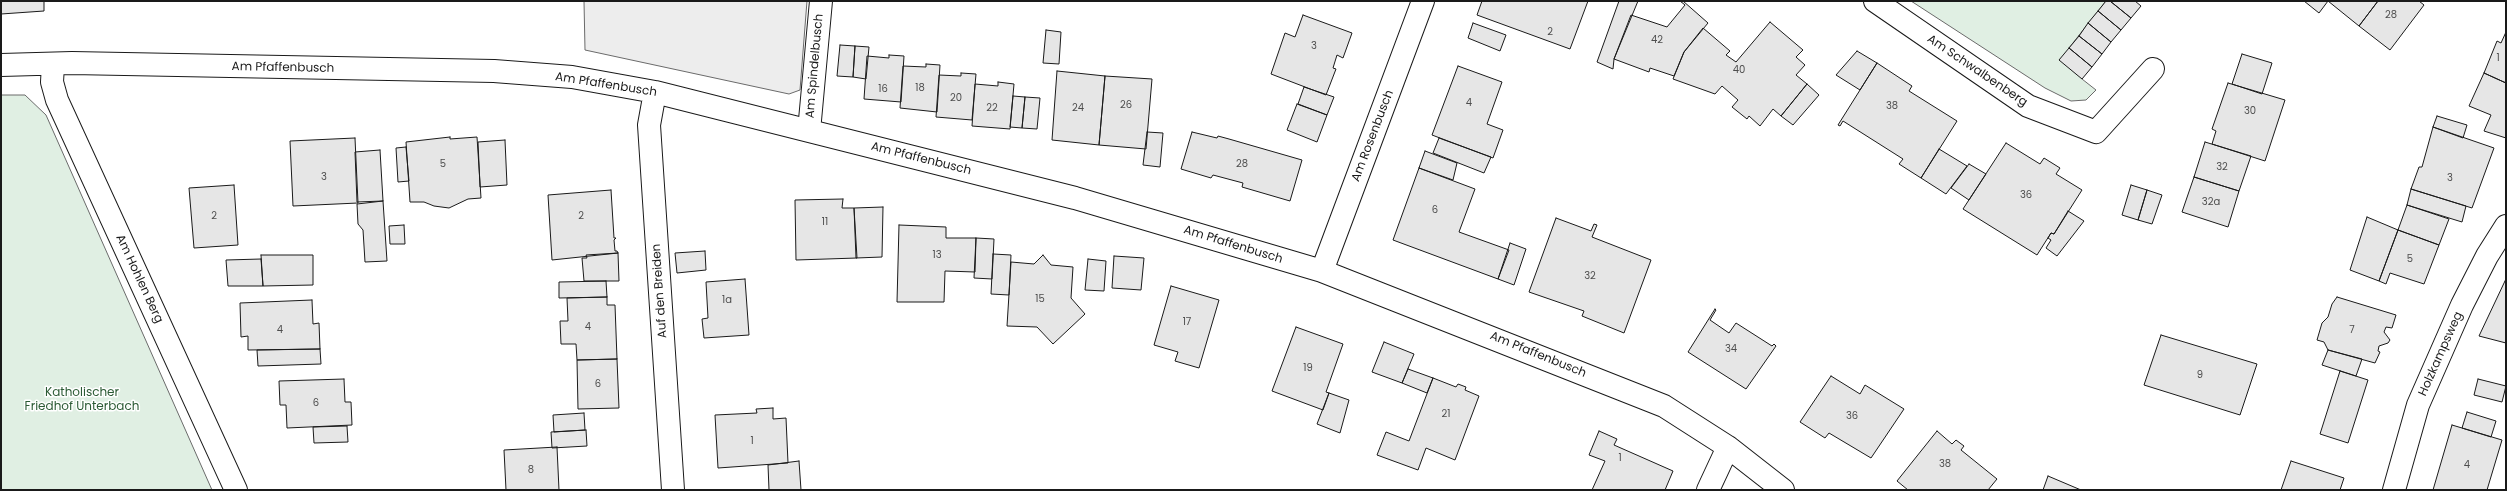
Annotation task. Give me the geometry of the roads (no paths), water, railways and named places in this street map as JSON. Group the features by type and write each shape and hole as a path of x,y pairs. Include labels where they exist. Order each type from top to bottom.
{"street":[{"name":"Am Spindelbusch","path":"809,131 821,1"},
{"name":"Am Rosenbusch","path":"1322,271 1424,1"},
{"name":"Am Schwalbenberg","path":"1875,1 2028,106 2096,132 2153,69"},
{"name":"Am Pfaffenbusch","path":"1,65 53,65 72,63 494,71 572,78 655,92 1075,198 1322,271 1664,406 1728,447 1783,490"},
{"name":"Am Hohlen Berg","path":"53,65 52,82 57,100 236,490"},
{"name":"Auf den Breiden","path":"655,92 649,125 673,490"},
{"name":"Holzkampsweg","path":"2394,490 2418,405 2462,305 2486,256 2506,226"},
{"path":"1708,490 1728,447"}],"park label":[{"name":"Katholischer Friedhof Unterbach","path":"82,400"}]}
